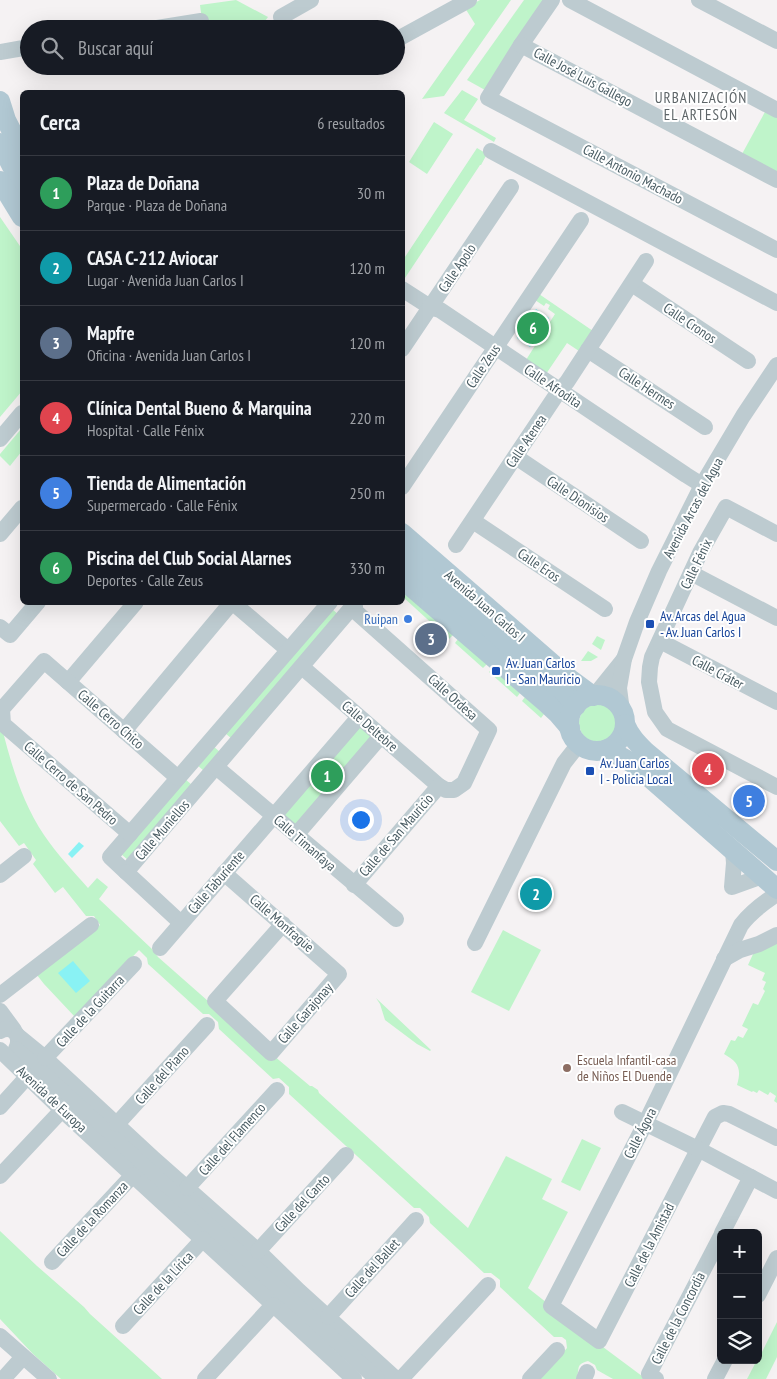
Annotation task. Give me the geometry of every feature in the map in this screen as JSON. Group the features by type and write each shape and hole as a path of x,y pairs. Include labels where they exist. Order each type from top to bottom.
{"main road":[{"path":"0,101 6,120 20,147"},
{"path":"0,143 20,182"},
{"path":"0,181 20,214"},
{"name":"Avenida Juan Carlos I","path":"405,536 570,679 588,699"},
{"name":"Avenida Juan Carlos I","path":"405,556 588,699"},
{"path":"405,581 555,711 574,736 592,750 607,749 619,741 624,732 624,718"},
{"path":"574,736 570,718 588,699 602,696 612,699 624,718 628,733 635,741 777,861"},
{"path":"607,749 634,764 771,884"}],"street":[{"path":"281,17 312,0"},
{"path":"405,35 469,0"},
{"path":"521,45 552,0"},
{"path":"570,0 777,110"},
{"path":"699,0 777,41"},
{"name":"Calle Antonio Machado","path":"521,45 488,98 777,250"},
{"name":"Calle José Luis Gallego","path":"521,45 777,180"},
{"path":"0,52 20,49"},
{"path":"492,151 777,302"},
{"name":"Calle Apolo","path":"405,344 512,187"},
{"name":"Calle Zeus","path":"405,483 581,220"},
{"name":"Calle Atenea","path":"456,545 559,391 567,382 646,261"},
{"name":"Calle Cronos","path":"632,284 748,361"},
{"name":"Calle Afrodita","path":"405,291 430,307 440,310 702,485"},
{"name":"Calle Hermes","path":"588,350 705,426"},
{"name":"Avenida Arcas del Agua","path":"624,718 619,688 624,658 659,571 702,485 743,416 777,365"},
{"path":"0,439 20,415"},
{"name":"Calle Dionisios","path":"516,457 641,541"},
{"name":"Calle Fénix","path":"777,534 726,507 700,553 652,657 649,682 655,712 667,729 777,787"},
{"path":"0,534 20,510"},
{"name":"Calle Eros","path":"473,521 605,609"},
{"path":"691,573 777,618"},
{"path":"5,631 35,605"},
{"path":"68,682 133,605"},
{"path":"124,731 229,605"},
{"path":"236,605 288,650"},
{"name":"Calle Muniellos","path":"327,605 110,857 126,872 302,666 351,605"},
{"name":"Calle Ordesa","path":"352,605 355,611 489,730 464,783 454,790 446,790 439,786"},
{"name":"Calle Cráter","path":"660,641 777,702"},
{"name":"Avenida Arcas del Agua","path":"588,699 624,658"},
{"name":"Calle Cerro Chico","path":"44,661 178,778"},
{"name":"Calle Cerro de San Pedro","path":"44,661 2,710 3,724 130,834"},
{"name":"Calle Deltebre","path":"302,666 439,786"},
{"name":"Calle Taburiente","path":"160,948 359,717"},
{"path":"296,835 381,736"},
{"path":"475,943 564,763 574,736"},
{"name":"Calle Timanfaya","path":"216,767 396,919"},
{"name":"Calle de San Mauricio","path":"354,885 439,786"},
{"path":"733,851 732,887 757,878 771,884"},
{"path":"0,875 24,856"},
{"path":"126,872 181,923"},
{"name":"Calle Monfragüe","path":"224,873 339,974"},
{"name":"Calle Ágora","path":"600,1341 551,1306 645,1124 741,925 749,915 777,894"},
{"name":"Calle Garajonay","path":"282,924 215,1001 271,1053 339,974"},
{"path":"0,995 91,925"},
{"path":"741,925 740,934 744,943 750,945 759,944"},
{"path":"724,959 740,950 759,944 777,935"},
{"name":"Calle de la Guitarra","path":"45,1058 134,964"},
{"name":"Avenida de Europa","path":"0,1011 8,1041 27,1077 243,1277 276,1297 329,1336 349,1374"},
{"name":"Calle del Piano","path":"109,1126 207,1025"},
{"name":"Avenida de Europa","path":"8,1041 45,1058 76,1086 134,1157 220,1234 252,1255 298,1291 396,1379"},
{"name":"Avenida de Europa","path":"8,1041 78,1107 109,1126 153,1158 219,1216 252,1255 276,1297 303,1333 349,1374 377,1379"},
{"path":"0,1107 27,1077"},
{"name":"Avenida de Europa","path":"76,1086 78,1107"},
{"name":"Calle del Flamenco","path":"188,1188 277,1090"},
{"path":"0,1176 62,1110"},
{"path":"622,1112 698,1149 777,1191"},
{"name":"Calle de la Amistad","path":"600,1341 715,1117 723,1113 729,1114 777,1138"},
{"name":"Avenida de Europa","path":"104,1147 109,1126"},
{"name":"Calle del Canto","path":"252,1255 346,1155"},
{"path":"134,1157 153,1158"},
{"name":"Calle de la Romanza","path":"52,1262 133,1175"},
{"name":"Calle de la Concordia","path":"725,1229 751,1177"},
{"path":"167,1207 188,1206"},
{"path":"219,1216 220,1234"},
{"name":"Calle del Ballet","path":"328,1317 416,1220"},
{"name":"Calle de la Lírica","path":"123,1326 203,1239"},
{"name":"Calle de la Concordia","path":"652,1377 717,1244"},
{"path":"243,1277 252,1255"},
{"path":"762,1286 777,1258"},
{"path":"401,1379 488,1284"},
{"path":"206,1379 276,1297 298,1291"},
{"path":"303,1333 329,1336"},
{"path":"0,1336 49,1379"},
{"path":"349,1374 362,1348"},
{"path":"530,1379 557,1350"},
{"path":"3,1379 23,1356"},
{"path":"715,1379 722,1364"}],"green space":[{"path":"236,0 268,17 266,20 202,20 200,5"},
{"path":"480,0 511,0 444,96 422,99 475,24 465,8"},
{"path":"524,0 546,0 485,90 467,80"},
{"path":"462,90 478,99 464,120 496,138 494,142 444,113"},
{"path":"766,110 777,116 777,173 742,154"},
{"path":"434,122 453,134 427,174 409,162"},
{"path":"477,148 487,154 405,278 405,257"},
{"path":"0,217 20,246 20,393 0,417"},
{"path":"539,294 593,331 579,351 567,343 546,374 526,360 555,314 548,309 550,305 546,303 544,306 535,300"},
{"path":"20,430 20,454 10,466 0,454"},
{"path":"405,593 453,635 449,639 405,599"},
{"path":"332,609 339,615 232,739 225,733"},
{"path":"597,636 605,640 601,650 592,644"},
{"path":"458,639 487,664 483,668 455,643"},
{"path":"588,651 598,657 591,661 581,661"},
{"path":"492,669 520,693 517,697 489,672"},
{"path":"525,697 544,714 541,718 522,701"},
{"path":"598,704 611,710 617,723 611,736 598,742 585,736 579,723 585,710"},
{"path":"359,723 375,737 296,829 280,815"},
{"path":"0,729 3,732 10,759 30,811 54,849 88,888 97,878 108,887 99,899 158,957 310,1086 318,1090 319,1093 468,1228 506,1156 552,1179 542,1199 568,1212 528,1288 646,1379 613,1379 597,1370 595,1365 588,1361 579,1366 576,1379 540,1379 567,1348 566,1340 562,1337 554,1337 500,1287 500,1280 491,1273 484,1273 430,1223 429,1217 420,1208 414,1208 289,1094 289,1087 279,1078 273,1079 219,1029 218,1022 209,1014 203,1014 148,964 147,958 139,950 75,1017 37,975 100,925 94,916 86,916 63,887 55,893 33,864 36,860 24,843 19,846 0,821"},
{"path":"213,746 220,752 204,771 197,765"},
{"path":"185,779 192,785 128,860 121,854"},
{"path":"503,930 541,950 509,1011 471,992"},
{"path":"777,943 777,1103 774,1101 776,1096 770,1092 768,1095 759,1090 757,1093 752,1092 737,1085 738,1066 724,1054 731,1040 735,1041 738,1036 743,1038 748,1029 742,1026 753,1003 758,1005 765,991 763,989 766,982 762,980 765,973 748,965 754,952"},
{"path":"376,998 431,1050 417,1044 385,1020"},
{"path":"582,1139 601,1148 580,1191 561,1182"},
{"path":"0,1231 162,1379 61,1379 33,1354 0,1319"},
{"path":"777,1322 777,1357 766,1379 747,1379 755,1364 762,1364 762,1352"}],"water":[{"path":"536,309 549,318 530,347 517,338"},
{"path":"79,842 84,846 72,858 68,854"},
{"path":"73,961 90,981 76,993 58,973"}],"place":[{"name":"Piscina del Club Social Alarnes","path":"533,328"},
{"name":"Ruipan","path":"408,619"},
{"name":"Av. Arcas del Agua - Av. Juan Carlos I","path":"650,624"},
{"name":"Mapfre","path":"431,639"},
{"name":"Av. Juan Carlos I - San Mauricio","path":"496,671"},
{"name":"Clínica Dental Bueno & Marquina","path":"708,769"},
{"name":"Av. Juan Carlos I - Policia Local","path":"590,771"},
{"name":"Plaza de Doñana","path":"327,776"},
{"name":"Tienda de Alimentación","path":"749,801"},
{"name":"CASA C-212 Aviocar","path":"536,894"},
{"name":"Escuela Infantil-casa de Niños El Duende","path":"567,1068"}],"district":[{"name":"URBANIZACIÓN EL ARTESÓN","path":"701,106"}]}
